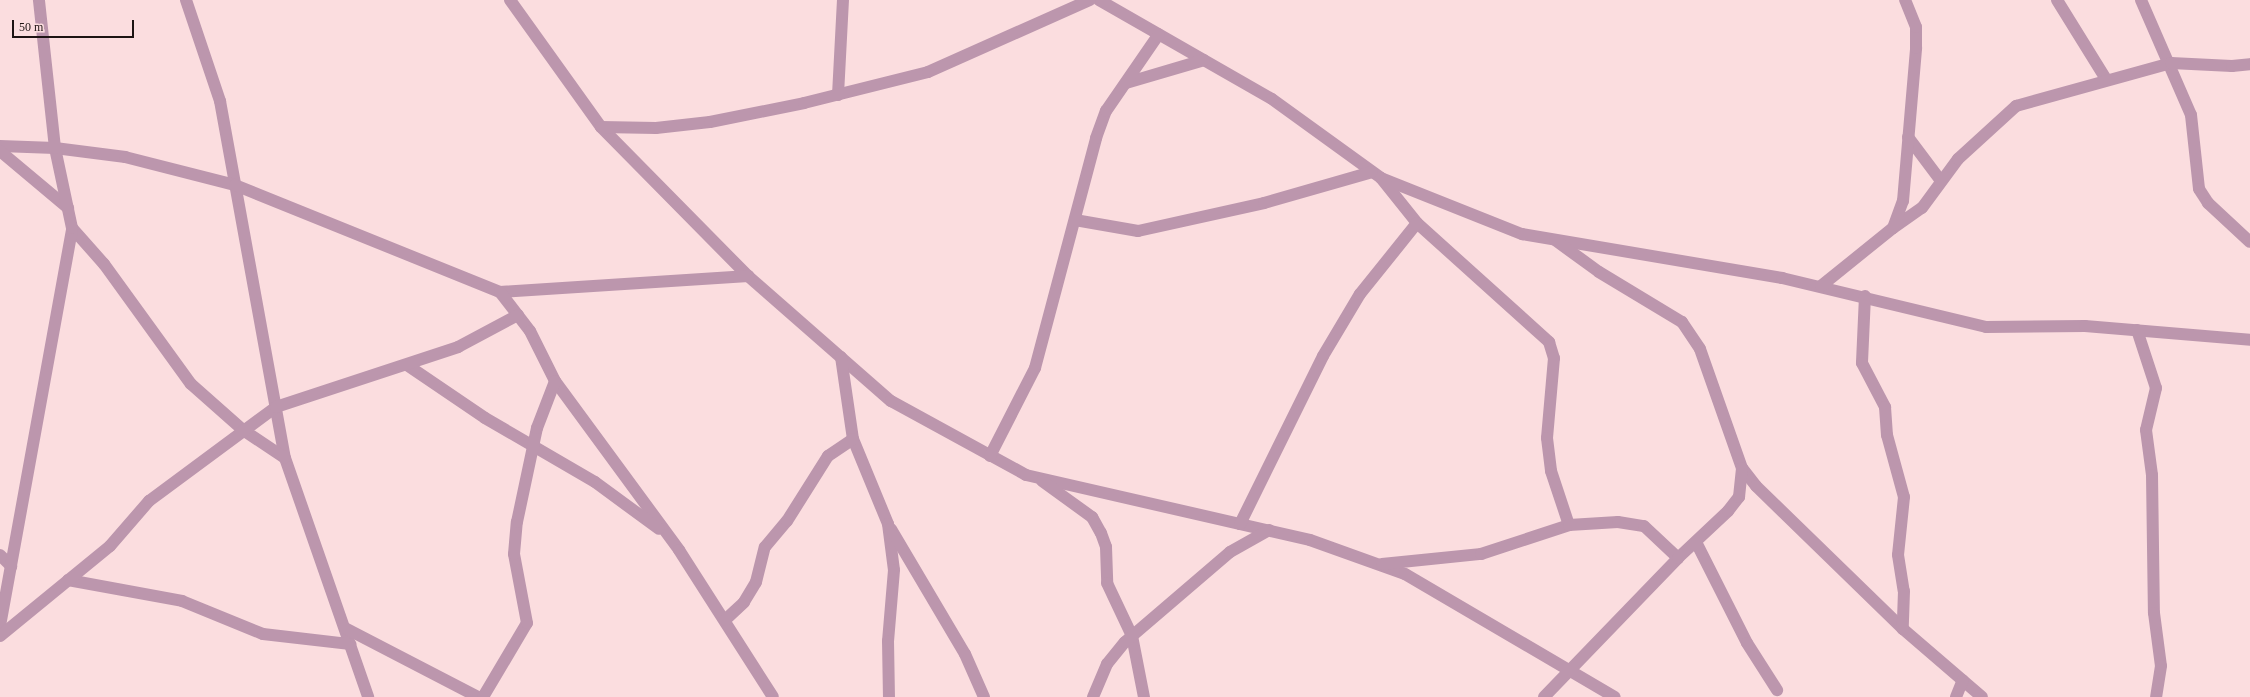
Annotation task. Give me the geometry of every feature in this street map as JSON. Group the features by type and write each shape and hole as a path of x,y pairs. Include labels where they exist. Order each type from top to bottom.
{"street":[{"path":"0,626 72,228 55,148 39,0"},
{"path":"186,0 220,101 285,458 368,697"},
{"path":"510,0 602,127 748,276 891,401 990,456 1038,478 1310,540 1405,574 1572,669 1615,697"},
{"path":"838,95 843,0"},
{"path":"602,127 656,128 710,122 838,95 928,72 1090,0"},
{"path":"1099,0 1272,98 1376,175 1417,222 1549,342 1554,358 1547,438 1551,471 1569,525"},
{"path":"1893,228 1903,201 1916,48 1916,27 1905,0"},
{"path":"2057,0 2106,78"},
{"path":"2141,0 2171,63 2191,115 2199,189 2208,203 2250,242"},
{"path":"990,456 1036,368 1096,138 1106,111 1159,34"},
{"path":"1126,83 1163,75 1204,60"},
{"path":"1821,286 1893,228 1922,208 1940,181 1958,159 2016,106 2106,78 2171,63 2250,64"},
{"path":"1908,137 1940,181"},
{"path":"0,146 55,148 125,158 235,185 500,292 748,276"},
{"path":"0,151 68,208"},
{"path":"1075,220 1138,231 1271,201 1376,175 1522,234 1821,286 1986,327 2085,326 2250,340"},
{"path":"1240,524 1323,356 1352,306 1417,222"},
{"path":"72,228 104,264 191,384 243,430 285,458"},
{"path":"1552,238 1599,272 1682,322 1700,349 1742,468 1780,510 1903,629 1982,697"},
{"path":"500,292 518,315 555,381 669,537 725,620 773,697"},
{"path":"1866,296 1862,364 1885,407 1887,435 1904,497 1898,555 1904,591 1903,629"},
{"path":"0,636 110,546 149,500 276,407 407,365 458,346 518,315"},
{"path":"2137,330 2156,388 2146,430 2152,475 2154,613 2161,666 2156,697"},
{"path":"840,357 853,439 888,524 965,654 984,697"},
{"path":"407,365 485,418 534,443 594,482 669,537"},
{"path":"483,697 527,623 514,554 534,443 555,381"},
{"path":"725,620 744,602 756,582 765,547 828,456 853,439"},
{"path":"1544,697 1739,497 1742,468"},
{"path":"1038,478 1095,522 1106,547 1107,583 1132,636 1144,697"},
{"path":"888,524 894,570 888,641 889,697"},
{"path":"1377,564 1481,554 1569,525 1640,524 1678,558"},
{"path":"1093,697 1107,664 1132,636 1230,552 1269,530"},
{"path":"1696,542 1747,642 1777,690"},
{"path":"0,556 11,566"},
{"path":"68,580 182,601 263,634 350,644"},
{"path":"344,628 478,697"},
{"path":"1956,697 1962,680"}]}
